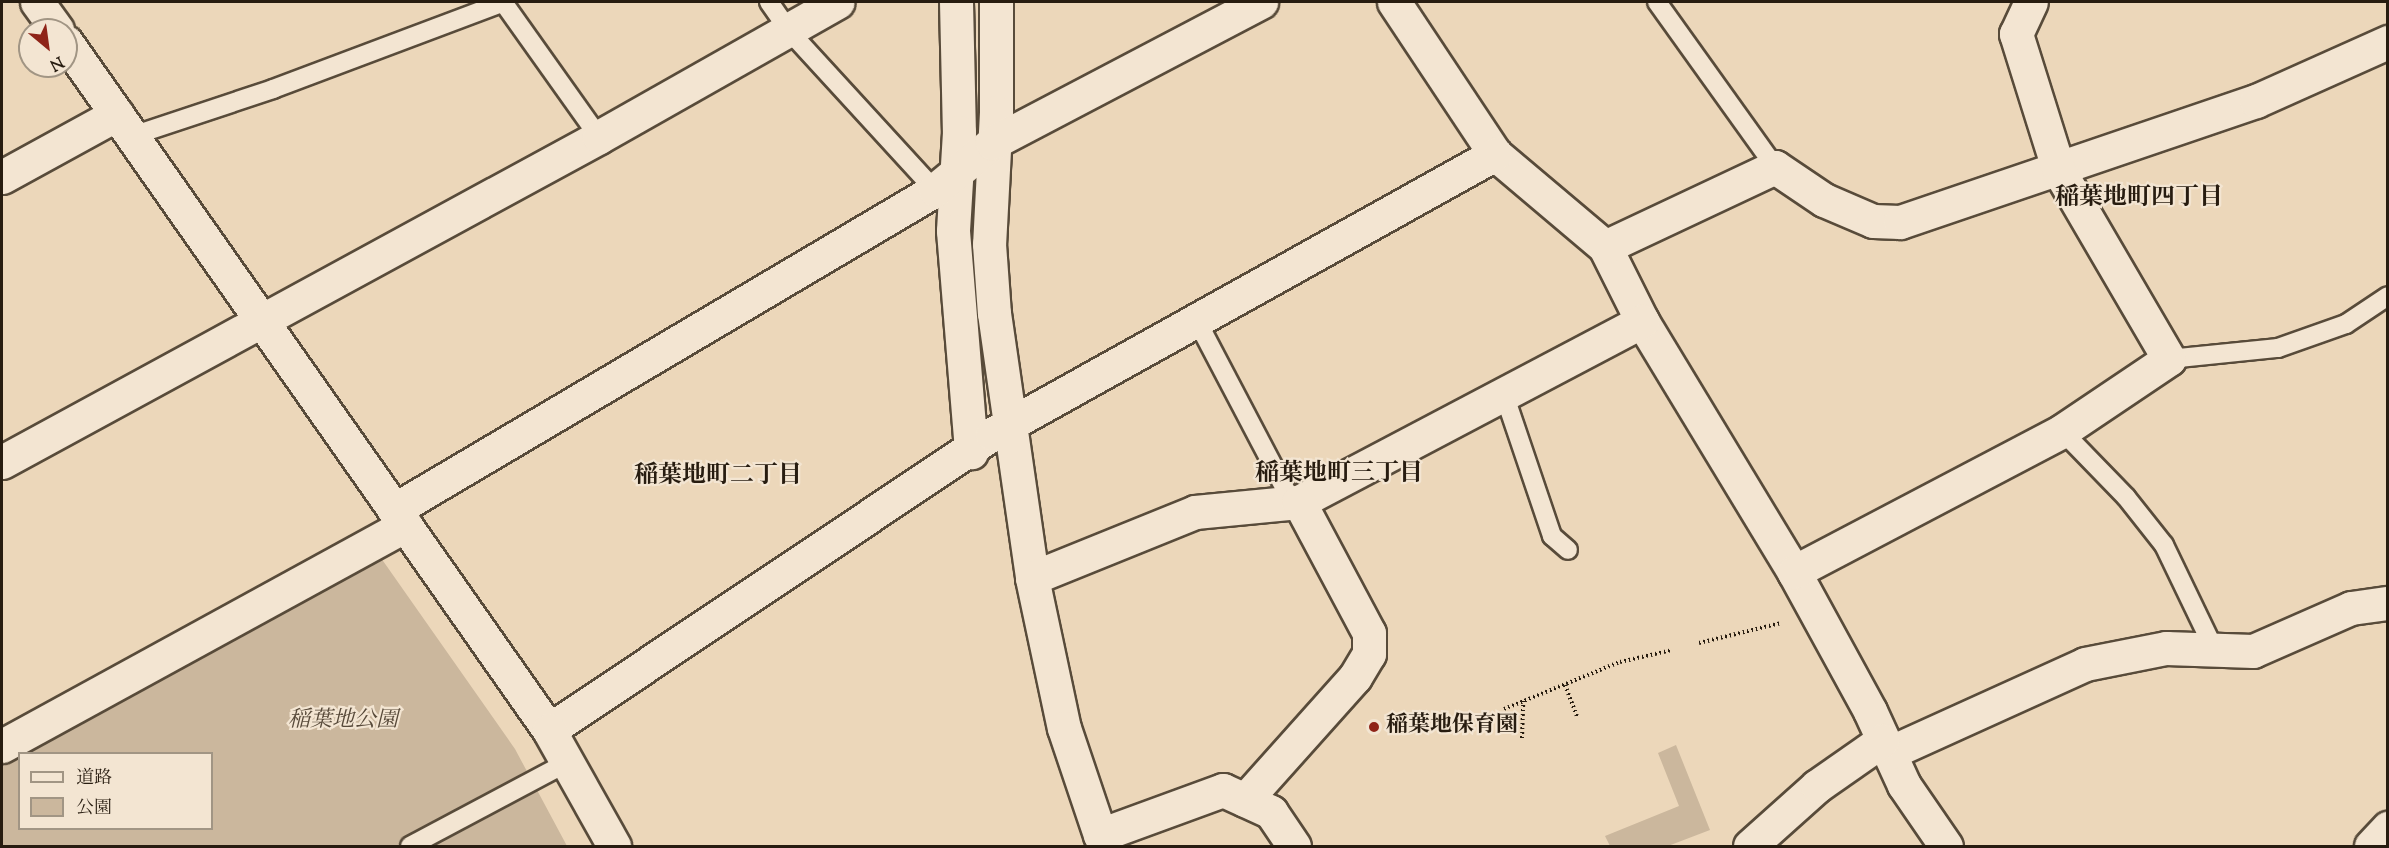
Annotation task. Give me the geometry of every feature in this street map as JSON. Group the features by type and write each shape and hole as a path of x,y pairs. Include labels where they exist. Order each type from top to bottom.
{"street":[{"path":"37,2 48,18"},
{"path":"2,462 790,32 838,2"},
{"path":"956,2 959,132 945,183 953,231 971,452"},
{"path":"996,2 996,112 992,143 989,244 993,313 1032,578 1064,728 1100,835 1222,790 1271,812 1294,846"},
{"path":"2,746 400,518 945,183 992,143 1261,2"},
{"path":"1394,2 1495,154 1605,247 1642,321 1794,572 1904,785 1946,846"},
{"path":"1794,572 2062,431 2169,359 2060,171 2016,34 2031,2"},
{"path":"1605,247 1775,167 1824,200 1873,220 1900,222 2060,171 2256,101 2388,42"},
{"path":"78,59 549,730 614,846"},
{"path":"2,177 124,125"},
{"path":"549,730 1009,425 1495,154"},
{"path":"1032,578 1195,512 1296,502 1642,321"},
{"path":"1245,800 1355,677 1369,654 1369,633 1296,502"},
{"path":"1749,846 1817,786 1886,747 2085,664 2166,648 2253,651 2351,608 2388,603"},
{"path":"2371,846 2388,828"}],"lane":[{"path":"124,125 273,89 504,2 599,137"},
{"path":"769,2 790,32 945,183"},
{"path":"1657,2 1775,167"},
{"path":"2169,359 2278,348 2346,324 2388,296"},
{"path":"1197,321 1296,502"},
{"path":"1504,394 1552,536 1568,550"},
{"path":"2062,431 2126,497 2164,545 2215,651"},
{"path":"410,846 568,762"}],"path":[{"path":"1699,643 1804,617 1815,610"},
{"path":"1504,709 1620,662 1672,650"},
{"path":"1565,685 1577,717"},
{"path":"1522,738 1523,701"}],"green space":[{"name":"稲葉地公園","path":"381,558 515,749 567,846 2,846 2,765 18,756 18,830 213,830 213,752 24,752"},
{"path":"1676,745 1710,830 1668,846 1610,846 1605,836 1679,806 1658,753"}],"place":[{"name":"稲葉地保育園","path":"1374,727"}],"district":[{"name":"稲葉地町四丁目","path":"2139,199"},
{"name":"稲葉地町三丁目","path":"1339,475"},
{"name":"稲葉地町二丁目","path":"718,477"}]}
